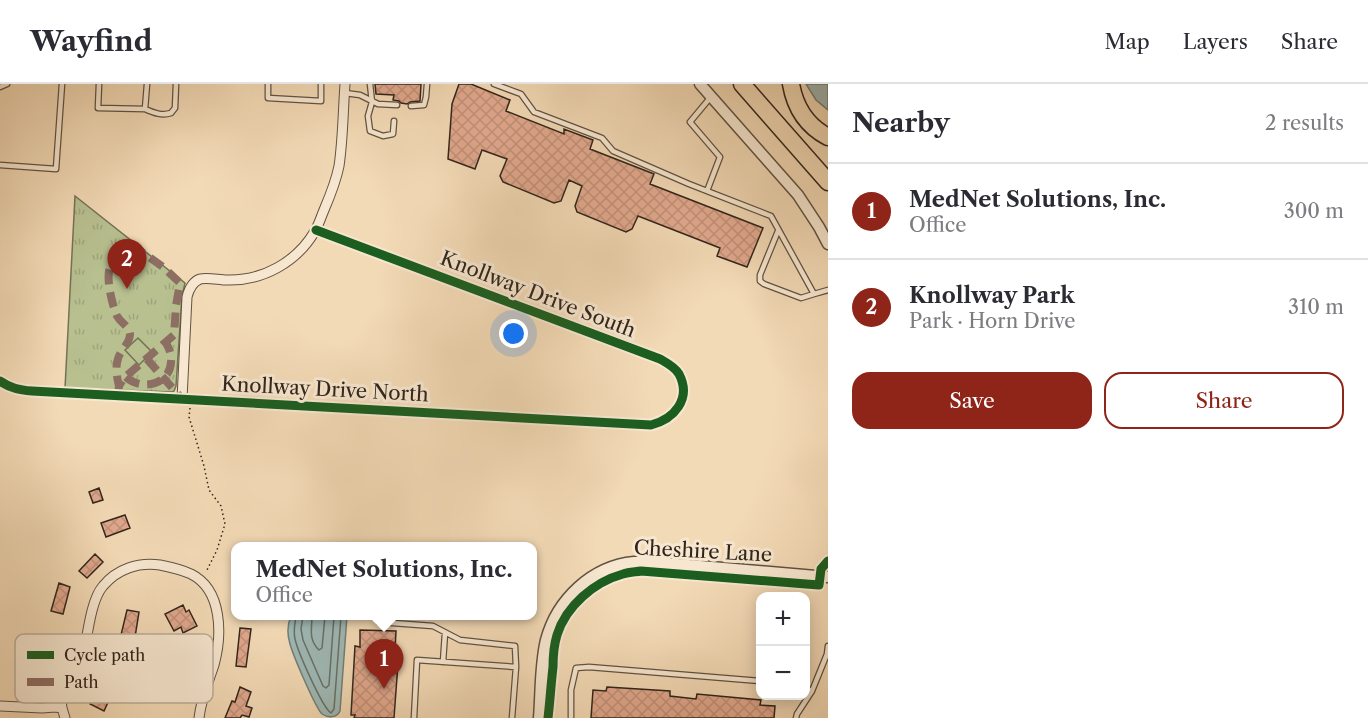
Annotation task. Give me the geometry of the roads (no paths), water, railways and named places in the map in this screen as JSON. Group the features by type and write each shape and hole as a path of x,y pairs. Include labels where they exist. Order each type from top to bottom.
{"highway":[{"path":"742,84 828,182"},
{"path":"791,84 794,99 801,113 813,127 828,137"}],"street":[{"path":"700,84 798,195 828,244"},
{"path":"186,399 189,289 201,279 243,279 269,272 292,258 316,230 338,169 345,89"},
{"name":"Knollway Drive South","path":"316,230 660,358 678,373 683,396 674,414 662,422 651,425"},
{"name":"Knollway Drive North","path":"0,381 18,390 651,425"},
{"name":"Cheshire Lane","path":"539,718 546,641 552,622 560,607 571,594 584,582 600,573 633,562 653,562 828,577"},
{"path":"89,634 97,597 102,587 110,579 133,566 145,564 177,569 201,581 212,595 219,633 213,666"},
{"path":"61,703 65,718"},
{"path":"199,718 202,703"},
{"path":"0,706 62,708"}],"lane":[{"path":"0,87 7,84"},
{"path":"0,165 56,169 62,84"},
{"path":"99,84 98,108 145,109 162,114 171,113 175,108 176,84"},
{"path":"145,109 147,84"},
{"path":"268,84 267,98 321,101 321,84"},
{"path":"370,84 372,102 368,116 370,131 383,136 393,134 394,121"},
{"path":"411,106 424,105 427,84"},
{"path":"494,84 521,94 534,112 602,138 613,151 771,216 814,294"},
{"path":"345,89 378,104 397,105"},
{"path":"707,191 720,157 690,122 712,97"},
{"path":"779,230 760,275 760,281 801,298 828,290"},
{"path":"380,622 433,626 460,640 515,646 516,667 512,718"},
{"path":"443,662 445,633"},
{"path":"796,718 812,691 828,646"},
{"path":"414,718 417,660 516,667"},
{"path":"571,718 571,690 576,668 756,681"}],"water":[{"path":"806,84 828,84 828,110 816,100"},
{"path":"290,620 347,620 340,711 335,716 322,714 314,702 295,659 289,640"}],"place":[{"name":"Knollway Park","path":"127,289"},
{"name":"MedNet Solutions, Inc.","path":"384,689"}]}
